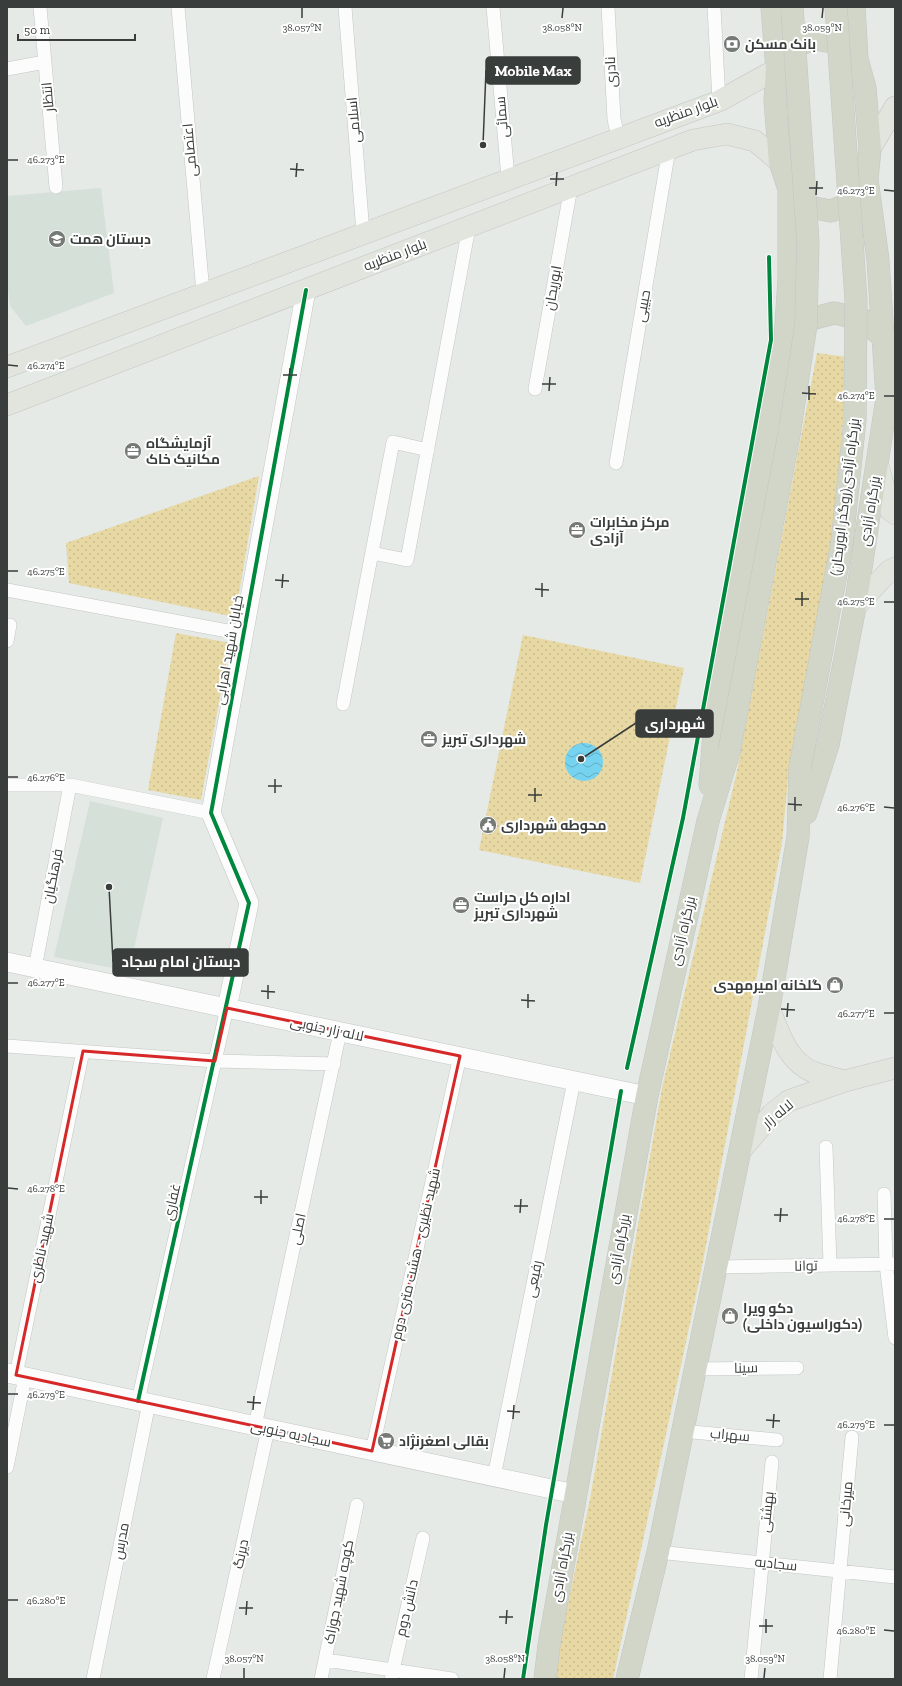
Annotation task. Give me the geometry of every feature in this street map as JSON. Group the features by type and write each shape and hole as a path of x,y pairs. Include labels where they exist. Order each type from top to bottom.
{"highway":[{"path":"772,7 777,69"},
{"name":"بزرگراه آزادی","path":"545,1679 548,1645 647,1096 708,821 729,752 789,435 806,325 808,242 792,7"},
{"name":"بزرگراه آزادی(روگذر ابوریحان)","path":"800,768 842,542 855,420 856,300 836,7"},
{"path":"854,7 857,59 865,88 870,149 867,179 890,336"},
{"path":"777,69 790,48 815,39 838,43 857,59"},
{"name":"بزرگراه آزادی","path":"708,821 714,721 785,340 789,279 788,188 780,162 775,101 777,69"},
{"path":"788,188 809,206 832,211 854,202 867,179"},
{"path":"785,340 807,320 834,313 862,320 890,336"},
{"name":"بزرگراه آزادی","path":"798,837 828,744 855,607 878,465 887,398 890,336"},
{"name":"بزرگراه آزادی","path":"627,1679 658,1552 769,1008 798,837 800,768"}],"main road":[{"name":"بلوار منظریه","path":"7,367 508,178 718,101 777,69"},
{"path":"870,149 895,107"},
{"name":"بلوار منظریه","path":"7,405 693,140 727,134 755,141 780,162"},
{"path":"878,465 890,510 895,514"},
{"path":"855,607 889,571 895,568"},
{"path":"769,1008 784,1044 797,1063 813,1072 845,1081"},
{"name":"لاله زار","path":"741,1150 772,1114 788,1101 845,1081 895,1068"}],"street":[{"name":"انتظار","path":"40,7 56,187"},
{"name":"اعتصامی","path":"178,7 203,293"},
{"name":"اسلامی","path":"345,7 363,233"},
{"name":"سمائی","path":"493,7 508,178"},
{"name":"نادری","path":"608,7 614,119 618,137"},
{"path":"714,7 718,101"},
{"path":"7,70 45,62"},
{"name":"حبیبی","path":"616,463 669,149"},
{"name":"ابوریحان","path":"535,389 571,187"},
{"path":"372,552 407,560 468,226"},
{"name":"خیابان شهید اهرابی","path":"211,813 306,290"},
{"path":"343,704 393,442 428,450"},
{"path":"7,590 244,634"},
{"path":"7,641 10,626"},
{"path":"7,784 70,785 211,813 249,904 227,1008"},
{"name":"فرهنگیان","path":"35,968 70,785"},
{"name":"لاله زار جنوبی","path":"7,962 647,1096"},
{"name":"غفاری","path":"144,1402 227,1008"},
{"name":"اصلی","path":"262,1427 340,1032"},
{"path":"7,1046 215,1061 334,1064"},
{"name":"شهید ناظری","path":"7,1466 16,1375 83,1051"},
{"name":"شهید نظیری - هشت متری دوم","path":"372,1451 460,1056"},
{"name":"رفیعی","path":"494,1477 574,1081"},
{"path":"826,1147 830,1265"},
{"path":"884,1194 895,1338"},
{"name":"توانا","path":"717,1267 890,1264"},
{"name":"سینا","path":"696,1369 797,1368"},
{"name":"سجادیه جنوبی","path":"16,1375 575,1494"},
{"name":"مدرس","path":"93,1679 144,1402"},
{"name":"دیرنگ","path":"213,1679 262,1427"},
{"name":"سهراب","path":"682,1431 777,1440"},
{"name":"میرخانی","path":"830,1679 852,1437"},
{"name":"بهشتی","path":"751,1679 772,1462"},
{"name":"کوچه شهید جوزاک","path":"322,1679 357,1505"},
{"name":"دانش دوم","path":"392,1674 423,1538"},
{"name":"سجادیه","path":"658,1552 895,1577"},
{"path":"326,1660 392,1674 452,1679"}],"highlighted area":[{"path":"227,1008 460,1056 372,1451 16,1375 83,1051 215,1061"}],"shaded area":[{"name":"دبستان همت","path":"101,188 114,293 26,326 10,306 7,282 7,196"},
{"path":"817,353 847,357 833,536 788,778 782,843 700,1277 613,1679 556,1679 560,1642 590,1499 662,1088 737,771"},
{"path":"259,476 235,617 69,583 66,543"},
{"path":"176,633 230,643 201,800 148,790"},
{"path":"523,635 684,668 640,883 479,850"},
{"path":"90,801 163,818 129,971 54,957"}],"water":[{"path":"584,743 594,746 600,752 603,762 600,772 594,778 584,781 574,778 568,772 565,762 568,752 574,746"}],"cycle path":[{"path":"627,1068 683,818 771,340 769,257"},
{"path":"138,1401 249,903 211,813 306,290"},
{"path":"523,1679 546,1525 621,1091"}],"place":[{"name":"بانک مسکن","path":"732,44"},
{"name":"Mobile Max","path":"483,145"},
{"name":"دبستان همت","path":"57,239"},
{"name":"آزمایشگاه مکانیک خاک","path":"133,451"},
{"name":"مرکز مخابرات آزادی","path":"577,530"},
{"name":"شهرداری تبریز","path":"429,739"},
{"name":"شهرداری","path":"581,759"},
{"name":"محوطه شهرداری","path":"488,825"},
{"name":"دبستان امام سجاد","path":"109,887"},
{"name":"اداره کل حراست شهرداری تبریز","path":"461,905"},
{"name":"گلخانه امیرمهدی","path":"835,985"},
{"name":"دکو ویرا (دکوراسیون داخلی)","path":"730,1316"},
{"name":"بقالی اصغرنژاد","path":"386,1441"}]}
